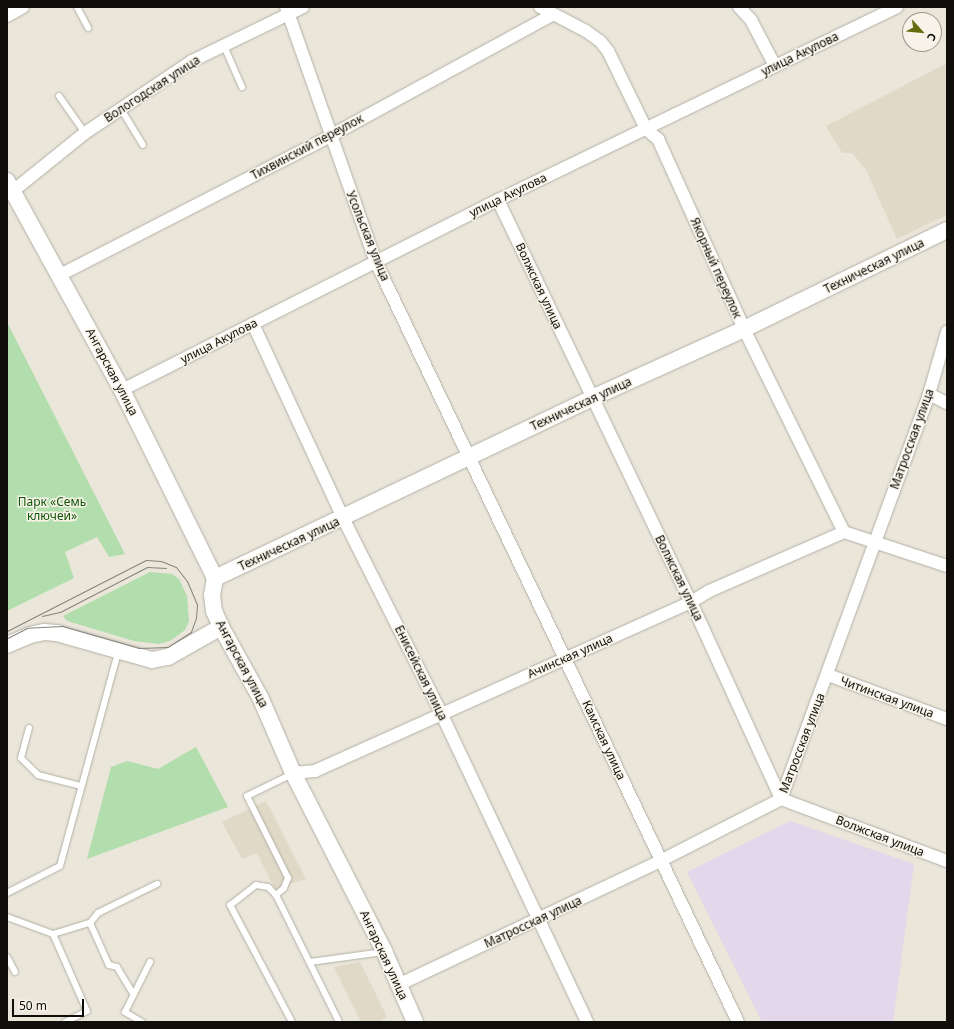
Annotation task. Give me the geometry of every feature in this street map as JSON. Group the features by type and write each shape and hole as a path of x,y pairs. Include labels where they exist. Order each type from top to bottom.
{"street":[{"path":"7,16 23,7"},
{"name":"Вологодская улица","path":"10,186 192,61 224,46 287,11 303,7"},
{"name":"Якорный переулок","path":"540,7 552,15 563,18 600,41 623,78 646,129 658,139 744,330 844,532"},
{"path":"739,7 751,20 775,66"},
{"name":"улица Акулова","path":"122,390 498,200 897,7"},
{"name":"Усольская улица","path":"287,11 330,136 376,262 471,457"},
{"name":"Тихвинский переулок","path":"60,275 330,136 552,15"},
{"name":"Ангарская улица","path":"10,186 122,390 215,578 212,595 214,611 221,627 260,697 293,773 384,952 415,1022"},
{"name":"Волжская улица","path":"498,200 691,602 781,798 947,861"},
{"name":"Техническая улица","path":"215,578 592,398 744,330 947,230"},
{"name":"Енисейская улица","path":"253,324 343,518 442,715 537,920 587,1022"},
{"name":"Матросская улица","path":"398,985 660,861 781,798 828,675 929,394 947,332"},
{"path":"929,394 947,403"},
{"name":"Камская улица","path":"471,457 567,657 660,861 738,1022"},
{"path":"844,532 876,541 947,566"},
{"name":"Ачинская улица","path":"293,773 315,771 691,602 709,591 844,532"},
{"path":"7,645 44,632 57,633 118,652 152,660 168,657 221,627"},
{"name":"Читинская улица","path":"828,675 947,719"}],"lane":[{"path":"77,7 88,28"},
{"path":"224,46 242,87"},
{"path":"60,96 86,133"},
{"path":"121,109 143,145"},
{"path":"7,893 60,866 118,652"},
{"path":"29,728 21,758 38,775 81,786"},
{"path":"276,896 284,888 288,878 246,796 293,773"},
{"path":"7,917 53,934 90,923 98,913 158,884"},
{"path":"292,1022 230,905 256,885 268,887 276,896 339,1022"},
{"path":"90,923 109,965 117,967 133,994"},
{"path":"53,934 87,1011 65,1022"},
{"path":"310,962 384,952"},
{"path":"7,957 15,972"},
{"path":"142,1022 125,1012 150,962"}],"shaded area":[{"path":"947,63 947,215 897,239 866,170 852,153 842,153 826,126"},
{"path":"266,801 306,879 275,889 257,853 242,859 222,822"},
{"path":"790,821 914,864 893,1022 762,1022 687,872"},
{"path":"360,962 387,1017 379,1022 361,1022 334,967"}],"green space":[{"name":"Парк «Семь ключей»","path":"7,322 125,554 109,557 97,537 65,552 74,578 7,611"},
{"path":"150,572 172,574 179,579 187,596 189,621 185,630 170,641 159,644 134,641 67,621 63,616"},
{"path":"196,747 228,807 87,859 111,767 127,761 158,769"}],"tram line":[{"path":"7,631 146,560 161,561 176,567 187,581 197,604 196,618 191,632 168,647 139,648 62,626 27,628 7,638"},
{"path":"42,616 60,612 147,567 166,568"}]}
